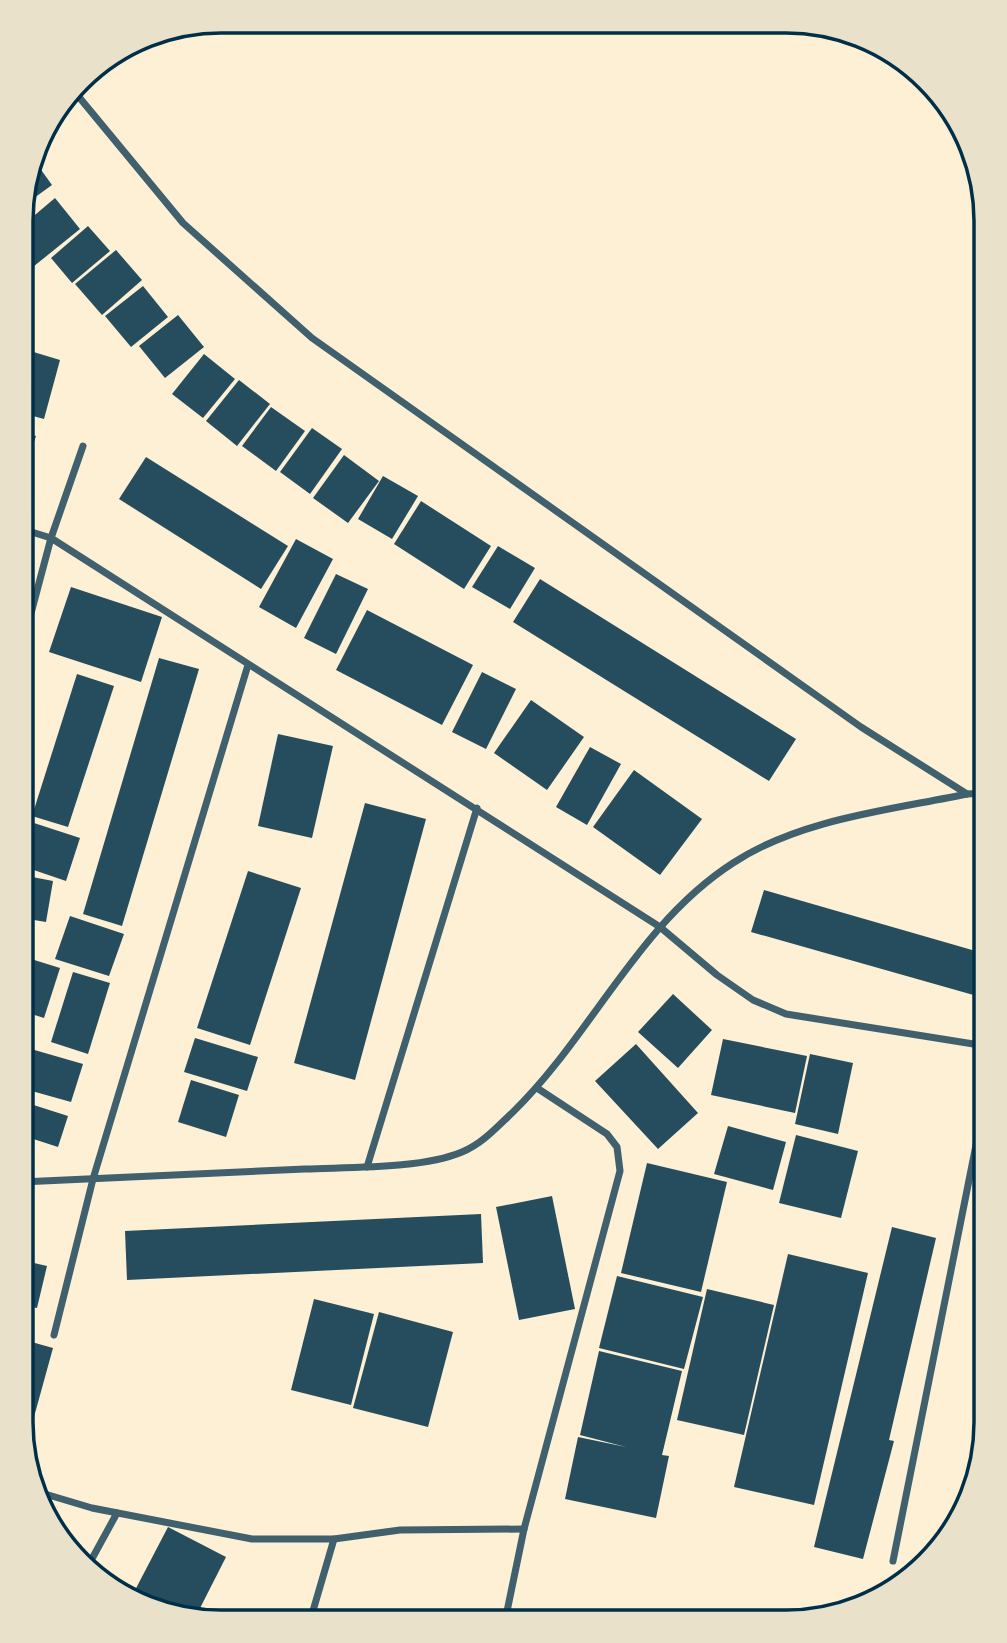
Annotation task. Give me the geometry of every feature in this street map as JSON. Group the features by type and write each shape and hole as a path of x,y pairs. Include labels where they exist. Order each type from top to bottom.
{"street":[{"path":"80,98 183,223 312,338 861,727 967,794"},
{"path":"33,606 51,538 83,446"},
{"path":"33,532 51,538 660,927 753,1000 786,1014 973,1043"},
{"path":"54,1335 93,1179 248,665"},
{"path":"33,1182 367,1167 443,1159 464,1152 483,1141 537,1088 660,927 733,862 833,821 974,794"},
{"path":"367,1167 477,808"},
{"path":"507,1610 524,1529 620,1171 617,1147 607,1134 537,1088"},
{"path":"893,1561 973,1159"},
{"path":"48,1495 117,1513 252,1539 334,1539 400,1530 524,1529"},
{"path":"92,1558 117,1513"},
{"path":"313,1610 334,1539"}],"building":[{"path":"41,170 52,185 35,197"},
{"path":"55,198 80,229 33,267 33,221 33,216"},
{"path":"88,226 110,251 72,283 51,258"},
{"path":"116,250 142,280 102,315 75,284"},
{"path":"143,286 168,317 131,347 105,316"},
{"path":"178,315 204,347 165,378 139,346"},
{"path":"33,352 60,360 44,419 33,416"},
{"path":"204,354 235,379 203,418 172,394"},
{"path":"239,380 270,404 237,446 206,421"},
{"path":"271,407 305,431 276,471 242,446"},
{"path":"312,428 342,449 310,494 280,472"},
{"path":"344,455 379,481 348,523 313,498"},
{"path":"146,457 288,546 261,589 119,499"},
{"path":"383,476 418,496 392,539 358,519"},
{"path":"421,501 491,546 464,589 394,544"},
{"path":"296,539 333,559 296,628 259,607"},
{"path":"498,546 535,568 510,609 472,587"},
{"path":"336,574 368,589 336,654 304,638"},
{"path":"540,579 796,739 769,781 513,622"},
{"path":"71,587 162,617 141,682 49,652"},
{"path":"367,610 473,665 442,725 336,670"},
{"path":"159,658 199,669 122,926 83,914"},
{"path":"482,672 516,689 486,749 452,732"},
{"path":"77,674 114,686 68,827 33,816"},
{"path":"531,700 584,737 547,790 494,753"},
{"path":"278,734 333,746 312,838 258,826"},
{"path":"590,747 621,764 587,825 556,807"},
{"path":"634,770 702,819 660,875 593,827"},
{"path":"365,803 426,819 355,1080 294,1063"},
{"path":"34,823 80,838 66,881 33,870"},
{"path":"248,871 301,888 250,1045 197,1028"},
{"path":"33,877 53,881 46,922 33,920"},
{"path":"764,890 973,950 973,995 751,932"},
{"path":"70,916 124,934 109,976 55,959"},
{"path":"33,960 60,968 44,1018 33,1014"},
{"path":"73,972 110,983 88,1054 51,1042"},
{"path":"673,994 712,1030 678,1068 638,1032"},
{"path":"195,1038 258,1057 247,1091 184,1072"},
{"path":"723,1039 807,1056 795,1113 711,1095"},
{"path":"636,1044 698,1113 658,1149 595,1081"},
{"path":"33,1050 83,1064 71,1102 33,1091"},
{"path":"810,1054 853,1063 838,1134 795,1124"},
{"path":"191,1080 239,1095 226,1137 178,1122"},
{"path":"33,1105 68,1116 58,1147 33,1139"},
{"path":"728,1126 786,1142 773,1190 714,1174"},
{"path":"796,1135 858,1151 841,1218 779,1203"},
{"path":"647,1163 727,1182 701,1292 621,1273"},
{"path":"552,1196 575,1309 519,1320 496,1207"},
{"path":"481,1214 483,1263 127,1280 125,1231"},
{"path":"892,1227 936,1238 889,1440 894,1441 863,1559 814,1547"},
{"path":"788,1254 868,1273 814,1505 734,1487"},
{"path":"33,1263 47,1266 37,1308 33,1307"},
{"path":"617,1276 703,1297 684,1369 599,1348"},
{"path":"707,1289 774,1305 744,1435 677,1420"},
{"path":"314,1299 374,1314 351,1405 291,1390"},
{"path":"379,1312 453,1332 428,1427 353,1408"},
{"path":"33,1342 53,1348 33,1421"},
{"path":"599,1351 682,1371 662,1455 669,1456 656,1518 565,1499 578,1437 626,1447 580,1435"},
{"path":"168,1527 226,1557 200,1608 173,1603 136,1589"}]}
